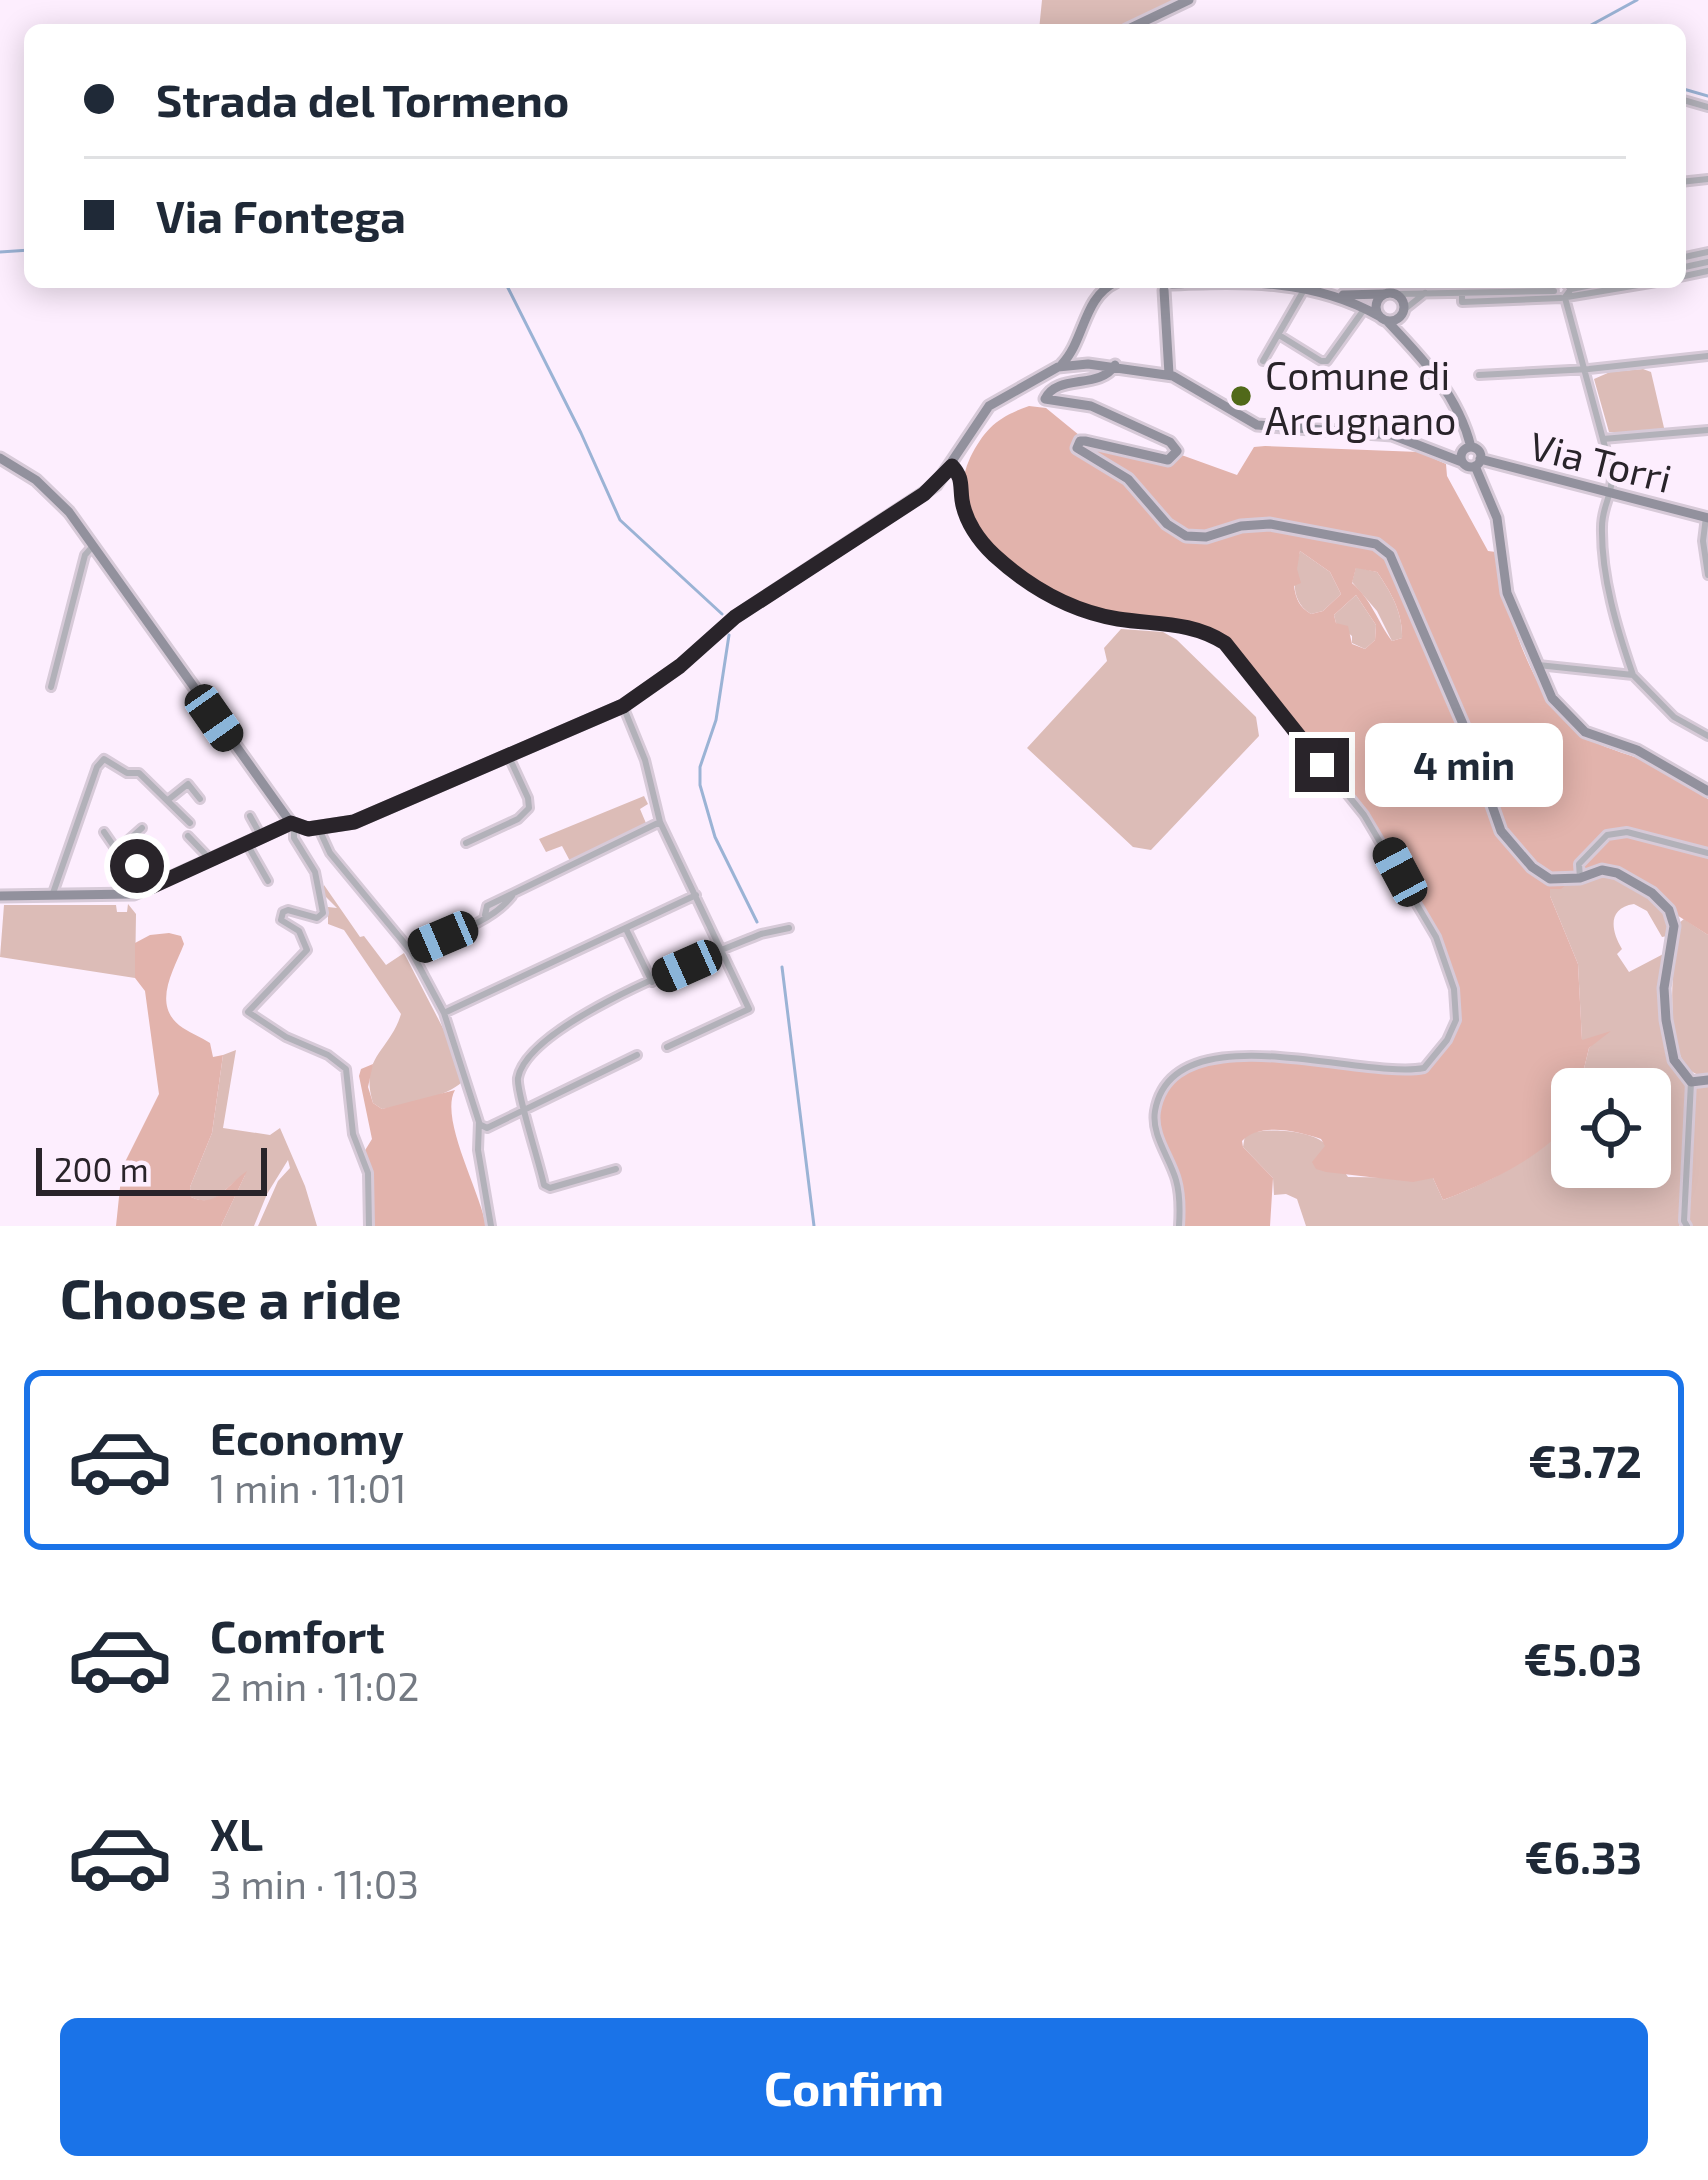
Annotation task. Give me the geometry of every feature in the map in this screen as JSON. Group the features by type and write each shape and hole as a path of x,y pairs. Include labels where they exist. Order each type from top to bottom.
{"main road":[{"path":"1139,24 1189,0"},
{"path":"0,896 122,896 292,824 319,829 354,822 623,706 680,666 735,617 924,494 952,466 989,406 1058,367 1074,350 1096,298 1108,288"},
{"path":"1167,288 1169,374"},
{"path":"1305,288 1337,296 1383,318 1448,393 1471,447 1478,451 1497,518 1502,579 1552,698 1585,732 1637,750 1708,790"},
{"path":"1337,296 1389,294 1403,300 1406,340"},
{"path":"1383,318 1376,305 1389,294"},
{"path":"1383,318 1404,311"},
{"path":"1074,350 1078,365"},
{"path":"1058,367 1115,365 1169,374 1249,423 1392,435 1462,462 1463,451 1471,447"},
{"path":"1115,365 1106,377 1055,387 1045,399 1091,406 1170,442 1177,451 1168,460 1085,441 1080,441 1078,451 1128,479 1167,524 1186,536 1206,537 1241,526 1270,524 1383,548 1396,566 1466,731 1498,826 1519,854 1550,879 1580,878 1602,870 1617,873 1652,893 1669,910 1675,926 1664,988 1674,1060 1691,1082 1708,1080"},
{"path":"0,458 45,487 93,545 292,824"},
{"name":"Via Torri","path":"1462,462 1707,518"}],"street":[{"path":"1263,361 1305,288"},
{"path":"1485,288 1485,293"},
{"path":"1462,298 1562,290"},
{"path":"1389,294 1462,298 1562,290"},
{"path":"1562,290 1613,493 1601,524 1620,639 1634,675 1674,717 1708,736"},
{"path":"1404,311 1425,293"},
{"path":"1279,335 1327,361 1365,308"},
{"path":"1478,375 1584,370 1708,356"},
{"path":"1603,439 1708,430"},
{"path":"952,466 960,475 962,501 976,534 1016,575 1054,598 1093,613 1193,626 1225,643 1386,846 1448,963 1456,1020 1448,1040 1424,1068 1383,1071 1282,1054 1241,1056 1199,1064 1170,1082 1154,1113 1178,1184 1179,1226"},
{"path":"1707,518 1703,541 1708,575"},
{"path":"51,687 85,555 93,545"},
{"path":"1538,665 1634,675"},
{"path":"623,706 645,760 660,822 748,1012 667,1047"},
{"path":"466,843 518,819 529,808 508,755"},
{"path":"52,896 97,767 104,759 127,773 140,773 190,823"},
{"path":"167,800 188,784 200,799"},
{"path":"250,816 261,836"},
{"path":"411,951 504,906 516,891 660,822"},
{"path":"292,824 294,838 314,872 323,913 317,918 283,912 281,920 299,931 307,950 248,1012 346,1069 353,1134 368,1173 369,1226"},
{"path":"104,832 116,848 142,828"},
{"path":"319,829 330,853 411,951 444,1013 479,1122 478,1150 491,1226"},
{"path":"1580,878 1579,864 1607,835 1627,832 1708,853"},
{"path":"188,836 212,861"},
{"path":"124,844 151,887"},
{"path":"247,844 268,881"},
{"path":"444,1013 696,895"},
{"path":"626,928 652,982"},
{"path":"616,1168 547,1188 518,1076 541,1046 585,1012 722,950 789,928"},
{"path":"479,1122 488,1128 526,1112 637,1055"},
{"path":"1687,1226 1691,1082"}],"shaded area":[{"path":"1042,0 1185,0 1129,24 1040,24"},
{"path":"1610,372 1651,372 1665,432 1609,432 1594,379"},
{"path":"1029,406 1046,408 1079,435 1080,441 1168,460 1176,453 1237,475 1254,447 1265,446 1419,452 1446,464 1447,476 1488,551 1496,552 1515,629 1553,707 1590,740 1659,767 1708,799 1708,935 1652,893 1602,870 1561,889 1550,889 1578,964 1582,1040 1611,1031 1589,1048 1584,1068 1551,1068 1551,1141 1532,1156 1443,1200 1433,1178 1413,1182 1316,1169 1312,1162 1325,1146 1321,1139 1269,1130 1242,1141 1273,1178 1270,1226 1179,1226 1177,1185 1155,1117 1165,1092 1184,1071 1212,1059 1246,1055 1423,1068 1456,1021 1448,963 1386,846 1225,643 1194,628 1109,617 1068,604 996,556 966,510 963,485 970,458 1001,419","holes":["1300,551 1330,572 1341,594 1323,611 1311,614 1297,599 1294,586 1301,583","1356,568 1377,572 1387,587 1402,638 1392,641 1352,583","1356,595 1376,625 1375,640 1365,649 1352,644 1348,626 1336,623 1334,615"]},
{"path":"1300,551 1330,572 1341,594 1323,611 1311,614 1296,594"},
{"path":"1356,567 1377,572 1398,611 1402,638 1392,641 1377,611 1352,582"},
{"path":"1356,595 1376,625 1375,640 1365,649 1352,643 1352,636 1336,623 1334,615"},
{"path":"1121,629 1163,632 1177,640 1256,717 1259,736 1151,850 1133,847 1027,748 1107,661 1104,648"},
{"path":"644,796 648,804 640,809 648,828 571,863 562,846 546,852 539,839"},
{"path":"1588,871 1617,873 1669,910 1673,935 1662,937 1647,911 1634,904 1619,910 1615,935 1622,949 1617,954 1629,972 1669,951 1663,990 1686,1087 1688,1147 1690,1085 1708,1080 1708,1226 1684,1222 1679,1226 1306,1226 1297,1199 1274,1195 1273,1178 1243,1147 1245,1135 1274,1131 1308,1135 1324,1143 1348,1177 1433,1178 1443,1200 1496,1176 1551,1139 1551,1188 1671,1188 1671,1068 1584,1068 1589,1048 1597,1040 1582,1041 1578,964 1550,888"},
{"path":"324,885 386,965 404,953 445,1032 462,1082 455,1087 425,1100 382,1109 373,1103 373,1064 401,1014 344,930 328,924 328,907 337,908 324,895"},
{"path":"128,904 136,914 135,978 0,957 4,905 116,905 117,912 127,912"},
{"path":"1684,919 1708,935 1708,1076 1692,1072 1681,1058 1675,1037 1674,960 1679,923"},
{"path":"169,933 181,936 184,944 167,988 168,1009 183,1028 210,1043 213,1057 223,1055 212,1133 190,1187 191,1197 215,1198 247,1171 221,1226 116,1226 122,1168 159,1094 145,991 135,978 135,943"},
{"path":"236,1050 223,1128 270,1135 280,1128 317,1226 258,1226 278,1181 290,1168 288,1160 254,1226 221,1226 245,1175 215,1198 191,1197 190,1187 212,1133 223,1055"},
{"path":"373,1064 368,1087 373,1103 382,1109 455,1090 451,1102 456,1136 486,1226 374,1226 372,1176 364,1152 372,1139 359,1076 361,1069"}],"waterway":[{"path":"1593,24 1637,0"},
{"path":"1686,90 1708,96"},
{"path":"0,252 24,250"},
{"path":"508,288 620,520 722,614"},
{"path":"729,635 700,785 715,837 757,922"},
{"path":"782,967 814,1226"}],"place":[{"name":"Comune di Arcugnano","path":"1241,396"}],"route":[{"path":"137,866 151,887 291,823 308,829 354,822 623,706 779,586 924,494 952,466 960,475 962,501 976,534 1016,575 1054,598 1093,613 1209,631 1242,663 1322,765"}]}
